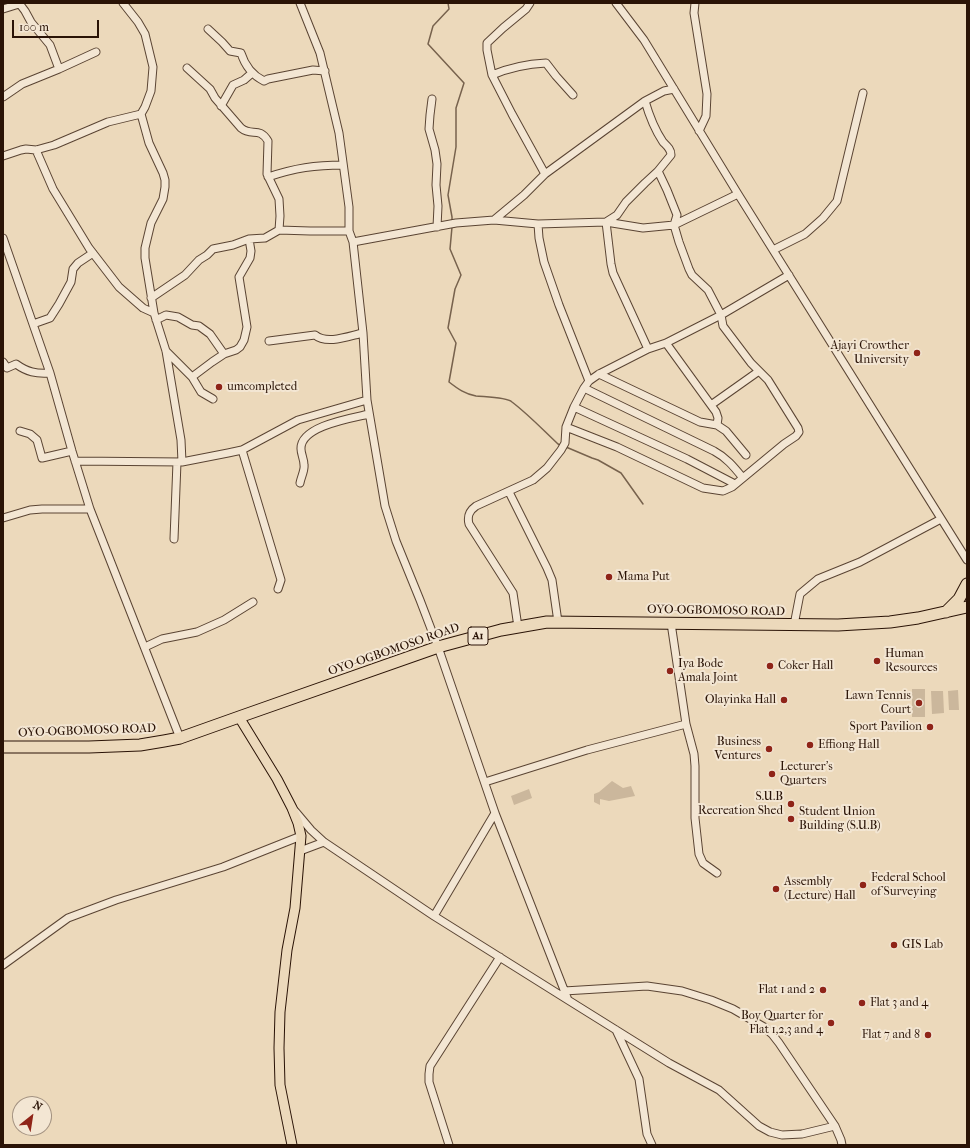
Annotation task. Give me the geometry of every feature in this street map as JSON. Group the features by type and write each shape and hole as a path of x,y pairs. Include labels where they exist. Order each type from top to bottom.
{"highway":[{"path":"945,613 959,599 967,584"},
{"name":"OYO-OGBOMOSO ROAD","path":"3,747 89,747 132,745 180,738 438,647 501,630 548,622 838,625 890,622 945,613 967,607"}],"main road":[{"path":"240,717 277,779 292,808 301,836 295,908 286,950 280,1012 280,1085 292,1145"}],"street":[{"path":"123,3 138,22 145,34 153,67 151,92 141,114 149,143 165,180 163,199 151,223 145,248 145,258 154,313 166,351 181,440 174,539"},
{"path":"300,3 320,53 339,133 349,207 349,231 353,242 363,333 367,400 385,506 396,541 438,647 496,813 568,1000"},
{"path":"530,3 526,9 487,43 487,50 492,75 545,174"},
{"path":"616,3 644,40 738,194 967,560"},
{"path":"695,3 694,13 707,94 706,116 700,131"},
{"path":"3,9 19,4 31,22 50,45 59,70"},
{"path":"208,29 230,51 241,53 250,72 257,78 264,81 313,70 325,71"},
{"path":"3,97 22,84 59,70 96,52"},
{"path":"492,75 509,68 546,63 573,95"},
{"path":"187,68 210,89 221,106 244,131 250,133 258,132 265,136 268,141 268,177 279,199 279,230"},
{"path":"221,106 233,85 244,80 252,73"},
{"path":"494,220 524,195 545,174 645,101 674,89"},
{"path":"773,250 804,234 823,218 837,201 863,93"},
{"path":"432,99 429,128 437,164 437,227"},
{"path":"606,222 617,216 626,202 658,171 671,153 660,137 648,112 645,101"},
{"path":"3,156 20,150 36,150 54,145 108,122 141,114"},
{"path":"36,150 53,188 93,253 119,287 143,308 154,313"},
{"path":"268,177 317,165 343,165"},
{"path":"566,427 617,447 703,488 723,491 743,478 799,432 768,380 752,364 723,326 721,315 708,290 692,275 689,270 674,225 677,215 658,171"},
{"path":"353,242 456,223 494,220 538,224 606,222 643,228 674,225 738,194"},
{"path":"606,222 613,273 648,349"},
{"path":"538,224 544,262 589,381"},
{"path":"151,298 185,275 199,260 213,249 233,245 249,239 265,238 279,230 349,231"},
{"path":"3,238 6,255 34,324 50,373 90,509 180,738"},
{"path":"192,377 224,354 236,350 240,347 244,340 247,331 244,299 239,277 250,258 251,251 249,239"},
{"path":"34,324 50,318 70,282 73,269 78,263 93,253"},
{"path":"518,627 513,592 469,524 468,519 471,510 476,506 533,480 547,468 563,447 566,427 574,407 589,381 599,374 648,349 666,343 721,315 789,276"},
{"path":"156,320 166,315 178,317 192,325 199,326 210,334 224,354"},
{"path":"269,340 315,335 325,340 363,333"},
{"path":"666,343 711,405 718,418 717,425"},
{"path":"166,351 192,377 201,392 213,399"},
{"path":"3,362 7,368 16,364 21,368 37,374 50,373"},
{"path":"711,405 759,371"},
{"path":"599,374 700,422 717,425 726,431 746,456"},
{"path":"584,388 723,456 743,478"},
{"path":"75,461 180,462 242,450 298,420 367,400"},
{"path":"574,407 687,459 735,484"},
{"path":"300,483 304,467 301,449 307,435 319,428 336,422 369,414"},
{"path":"20,431 30,434 37,440 42,458 72,451"},
{"path":"242,450 281,580 278,589"},
{"path":"508,492 552,580 558,622"},
{"path":"3,518 36,509 90,509"},
{"path":"794,625 800,594 818,579 860,562 941,518"},
{"path":"145,647 162,639 197,632 224,620 253,602"},
{"path":"671,623 686,724 694,754 695,818 698,854 703,863 717,873"},
{"path":"485,782 587,750 686,724"},
{"path":"292,808 311,830 324,842 434,916 669,1063 718,1090 759,1126 770,1132 782,1135 802,1134 835,1126"},
{"path":"434,916 496,813"},
{"path":"3,965 68,918 116,900 223,867 301,836"},
{"path":"300,851 324,842"},
{"path":"448,1145 429,1082 430,1066 500,957"},
{"path":"564,991 647,986 660,987 682,991 733,1009 764,1027 779,1042 835,1126 842,1145"},
{"path":"616,1030 639,1079 647,1134 652,1145"}],"shaded area":[{"name":"Lawn Tennis Court","path":"912,689 925,689 925,717 912,717"},
{"path":"958,690 959,710 949,710 948,691"},
{"path":"931,691 943,691 944,713 932,714"},
{"path":"612,781 623,788 631,786 635,796 609,801 600,799 600,805 594,802 594,794 599,792"},
{"path":"529,789 532,798 514,805 511,796"}],"waterway":[{"path":"448,3 449,9 433,26 428,44 464,83 456,108 456,147 448,195 452,221"},
{"path":"452,227 450,249 461,275 455,289 448,328 456,343 449,382 468,394 509,400 560,445"},
{"path":"566,447 598,460 621,473 643,504"}],"place":[{"name":"Ajayi Crowther University","path":"917,353"},
{"name":"umcompleted","path":"219,387"},
{"name":"Mama Put","path":"609,577"},
{"name":"Human Resources","path":"877,661"},
{"name":"Coker Hall","path":"770,666"},
{"name":"Iya Bode Amala Joint","path":"670,671"},
{"name":"Olayinka Hall","path":"784,700"},
{"name":"Lawn Tennis Court","path":"919,703"},
{"name":"Sport Pavilion","path":"930,727"},
{"name":"Effiong Hall","path":"810,745"},
{"name":"Business Ventures","path":"769,749"},
{"name":"Lecturer's Quarters","path":"772,774"},
{"name":"S.U.B Recreation Shed","path":"791,804"},
{"name":"Student Union Building (S.U.B)","path":"791,819"},
{"name":"Federal School of Surveying","path":"863,885"},
{"name":"Assembly (Lecture) Hall","path":"776,889"},
{"name":"GIS Lab","path":"894,945"},
{"name":"Flat 1 and 2","path":"823,990"},
{"name":"Flat 3 and 4","path":"862,1003"},
{"name":"Boy Quarter for Flat 1,2,3 and 4","path":"831,1023"},
{"name":"Flat 7 and 8","path":"928,1035"}]}
